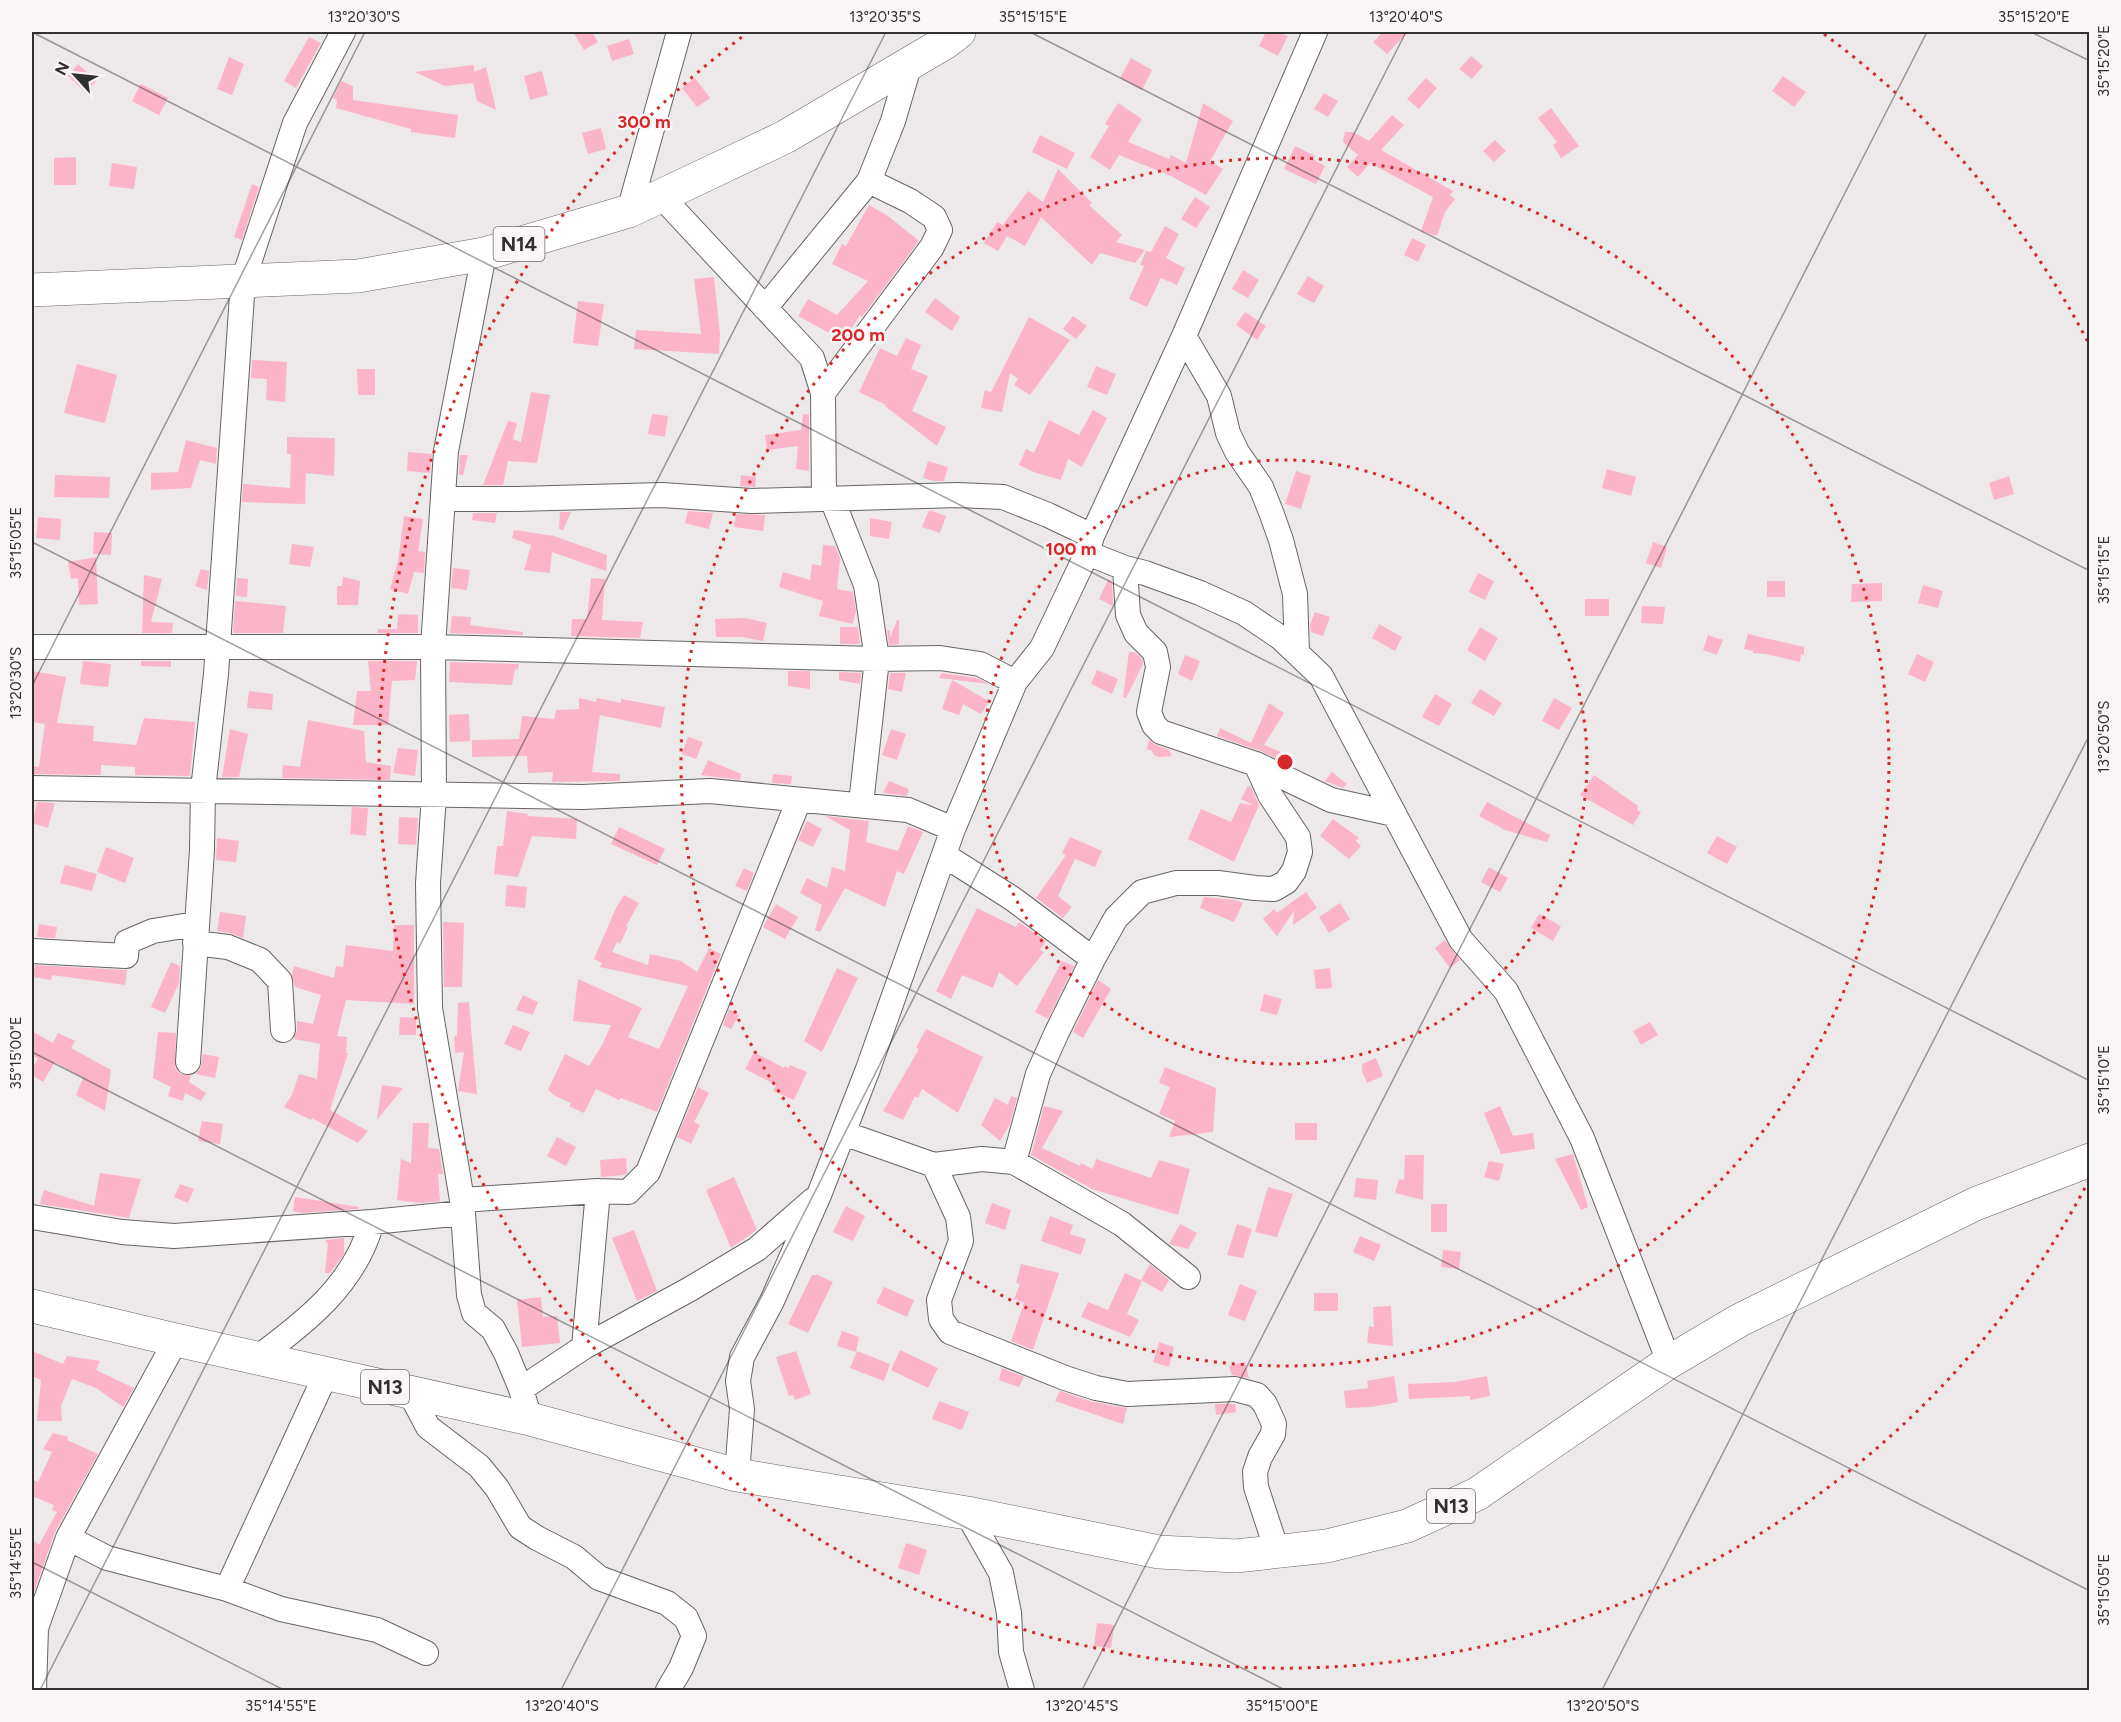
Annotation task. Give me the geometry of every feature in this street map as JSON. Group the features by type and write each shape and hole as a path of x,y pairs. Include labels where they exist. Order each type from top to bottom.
{"main road":[{"name":"N14","path":"32,290 358,276 484,254 629,211 662,196 785,136 946,42 959,32"},
{"name":"N13","path":"32,1306 410,1393 526,1404 737,1475 967,1513 1159,1552 1236,1556 1327,1546 1407,1526 1477,1494 1669,1362 1740,1320 1975,1204 2090,1160"}],"street":[{"path":"188,1062 202,850 203,790 217,646 243,281 295,123 343,32"},
{"path":"629,211 679,32"},
{"path":"737,1475 742,1409 738,1381 742,1357 772,1301 819,1195 953,829 1015,681 1042,648 1090,545 1316,32"},
{"path":"765,308 869,181 893,121 910,63"},
{"path":"824,393 932,248 940,230 934,217 910,201 869,181"},
{"path":"662,196 812,358 824,393 828,499 866,585 877,659 861,804"},
{"path":"484,254 446,451 433,647 434,795 428,883 430,1008 462,1207 469,1295 474,1313 493,1329 506,1353 526,1404 584,1347 757,1249 819,1195"},
{"path":"1184,336 1219,396 1228,433 1261,488 1274,521 1295,594 1297,653"},
{"path":"444,499 662,495 751,501 958,495 1003,497 1090,545 1125,568 1200,593 1244,613 1281,638 1321,676 1461,940 1506,991 1582,1138 1669,1362"},
{"path":"1125,568 1128,615 1136,633 1155,652 1158,667 1149,712 1154,725 1161,732 1256,764 1331,800 1394,814"},
{"path":"32,646 433,647 877,659 940,658 980,664 1015,681"},
{"path":"1014,1162 1038,1074 1056,1032 1116,918 1142,892 1176,883 1218,883 1274,889 1286,882 1294,871 1300,852 1298,837 1270,795 1256,764"},
{"path":"32,788 583,797 710,791 908,810 953,829"},
{"path":"32,1217 123,1232 174,1236 372,1222 462,1207 598,1191 628,1192 648,1172 799,800"},
{"path":"944,855 1013,899 1093,959"},
{"path":"32,951 126,956 128,942 153,931 195,934 260,960 280,981 283,1030"},
{"path":"843,1133 934,1165 981,1159 1014,1162 1122,1224 1188,1277"},
{"path":"934,1165 958,1217 961,1241 939,1300 941,1319 950,1332 1096,1388 1126,1394 1235,1389 1257,1395 1266,1404 1274,1424 1273,1434 1260,1458 1256,1472 1256,1487 1277,1551"},
{"path":"584,1347 598,1191"},
{"path":"257,1359 324,1304 347,1277 366,1242 372,1222"},
{"path":"34,1690 36,1629 68,1538 176,1340"},
{"path":"227,1589 326,1374"},
{"path":"410,1393 428,1427 479,1466 497,1488 520,1527 537,1539 574,1557 599,1578 667,1603 686,1618 693,1636 681,1668 668,1690"},
{"path":"967,1513 1001,1573 1009,1613 1011,1652 1022,1690"},
{"path":"68,1538 107,1558 227,1589 281,1609 377,1630 426,1653"}],"building":[{"path":"573,32 592,32 598,42 584,50"},
{"path":"1266,32 1277,32 1288,36 1278,56 1259,46"},
{"path":"1383,32 1408,32 1387,54 1373,42"},
{"path":"309,37 321,43 296,88 284,81"},
{"path":"629,39 634,54 612,61 607,46"},
{"path":"1471,56 1483,66 1472,79 1459,69"},
{"path":"229,57 244,64 232,95 217,89"},
{"path":"1131,58 1152,70 1142,90 1120,78"},
{"path":"78,64 96,81 86,93 68,76"},
{"path":"474,65 474,72 486,67 496,110 477,101 473,83 445,86 415,72"},
{"path":"542,71 548,95 530,100 524,76"},
{"path":"1783,76 1806,92 1794,107 1772,91"},
{"path":"695,78 710,98 697,107 682,88"},
{"path":"1426,78 1437,88 1419,109 1407,99"},
{"path":"341,81 353,86 353,100 458,115 455,138 411,132 411,129 336,108 337,100 333,98"},
{"path":"141,84 168,98 159,115 132,101"},
{"path":"1324,93 1338,101 1328,117 1314,109"},
{"path":"1118,103 1142,119 1128,142 1169,159 1171,155 1186,163 1203,103 1233,121 1210,161 1223,169 1206,195 1169,175 1119,155 1110,170 1090,157 1109,126 1105,124"},
{"path":"1551,108 1579,146 1561,158 1553,145 1557,142 1538,118"},
{"path":"1392,115 1404,125 1381,150 1453,191 1450,195 1455,199 1445,212 1437,236 1421,231 1433,197 1370,163 1358,177 1347,167 1358,155 1345,144 1343,140 1345,132 1353,132 1369,141"},
{"path":"601,128 606,149 588,154 582,133"},
{"path":"1040,135 1075,153 1067,169 1032,152"},
{"path":"1495,140 1506,151 1494,162 1483,151"},
{"path":"1295,146 1315,156 1313,159 1325,166 1316,184 1284,169"},
{"path":"76,157 76,185 54,185 54,158"},
{"path":"112,163 137,167 134,189 109,186"},
{"path":"1058,169 1092,203 1089,205 1122,235 1116,242 1145,250 1135,263 1100,253 1092,265 1041,217 1025,246 1007,236 998,251 984,243 997,222 1003,225 1028,191 1043,202"},
{"path":"252,184 259,187 242,240 234,237"},
{"path":"1195,197 1210,207 1196,228 1181,219"},
{"path":"869,205 888,216 919,241 862,317 860,315 844,341 798,316 808,299 837,315 868,281 832,264 842,244 846,246"},
{"path":"1165,226 1179,234 1166,258 1185,268 1177,285 1161,278 1147,307 1129,299 1144,266 1140,265 1146,251 1151,252"},
{"path":"1412,238 1426,245 1418,262 1404,255"},
{"path":"1243,270 1259,280 1248,298 1232,289"},
{"path":"1308,276 1324,286 1314,303 1297,294"},
{"path":"714,277 720,335 719,354 634,349 636,330 701,334 694,279"},
{"path":"935,298 960,317 952,331 925,312"},
{"path":"578,301 604,304 598,346 573,343"},
{"path":"1245,312 1266,326 1257,340 1236,325"},
{"path":"1073,316 1087,326 1076,339 1063,329"},
{"path":"1029,317 1070,340 1030,395 1014,385 1018,379 1010,373 1002,412 981,408 985,390 991,392"},
{"path":"906,338 921,345 911,369 928,376 912,411 946,427 937,446 886,405 859,392 880,348 897,356"},
{"path":"252,360 287,362 285,402 266,400 267,379 251,378"},
{"path":"77,364 117,375 105,423 64,413"},
{"path":"1096,366 1116,374 1107,395 1087,387"},
{"path":"357,369 375,369 375,395 358,395"},
{"path":"531,392 550,395 537,463 508,461 503,485 483,485 508,421 517,423 513,439 521,442"},
{"path":"1093,410 1107,418 1082,467 1068,459 1061,480 1036,473 1019,465 1026,449 1034,453 1049,420 1079,435"},
{"path":"652,414 668,416 665,437 648,434"},
{"path":"803,414 809,415 809,471 796,469 798,446 767,450 765,435 801,430"},
{"path":"287,437 335,438 334,476 306,473 305,504 242,502 243,484 290,488 291,454 287,454"},
{"path":"186,440 217,448 216,464 200,460 191,488 151,490 151,473 178,472"},
{"path":"408,452 432,454 430,473 407,471"},
{"path":"460,455 468,455 463,475 459,475"},
{"path":"928,461 948,467 944,481 923,478"},
{"path":"1607,469 1636,477 1631,496 1602,488"},
{"path":"1296,471 1311,476 1301,509 1285,504"},
{"path":"55,475 110,477 109,498 54,497"},
{"path":"741,475 756,477 755,487 740,486"},
{"path":"2009,476 2014,494 1994,500 1989,483"},
{"path":"929,510 946,516 940,533 922,527"},
{"path":"688,511 713,513 709,529 685,523"},
{"path":"560,512 571,512 563,530 559,529"},
{"path":"473,513 497,513 495,523 472,520"},
{"path":"736,514 765,515 763,531 734,527"},
{"path":"404,516 423,519 418,551 425,552 424,573 414,572 408,594 390,589 398,561"},
{"path":"38,517 61,519 60,540 36,538"},
{"path":"870,518 892,522 889,539 870,536"},
{"path":"514,530 554,536 607,555 606,571 552,552 550,573 524,570 531,545 512,538"},
{"path":"94,532 112,533 111,555 93,554"},
{"path":"1653,542 1667,547 1661,568 1646,563"},
{"path":"292,544 314,547 310,567 289,564"},
{"path":"823,545 835,546 840,558 837,589 853,592 856,611 853,624 819,616 823,601 779,587 783,572 810,580 812,564 821,566"},
{"path":"96,557 98,604 79,605 78,578 71,579 68,562"},
{"path":"453,568 470,570 467,590 451,588"},
{"path":"201,569 209,571 207,590 195,586"},
{"path":"1478,573 1494,581 1485,600 1469,592"},
{"path":"144,575 162,579 151,622 173,623 172,633 142,633"},
{"path":"343,577 360,581 358,605 337,605 337,586 342,586"},
{"path":"237,578 248,579 247,597 236,596"},
{"path":"591,578 605,579 602,620 643,622 640,638 571,636 572,619 587,619"},
{"path":"1108,580 1112,582 1113,606 1099,599"},
{"path":"1767,581 1785,581 1785,597 1767,597"},
{"path":"1882,583 1882,601 1851,602 1852,584"},
{"path":"1923,585 1943,591 1938,608 1918,603"},
{"path":"1585,599 1609,599 1609,616 1585,616"},
{"path":"235,601 286,606 283,633 233,633"},
{"path":"1642,606 1665,607 1663,624 1641,623"},
{"path":"1315,612 1330,617 1323,636 1311,632 1310,625"},
{"path":"398,614 418,615 418,633 377,633 378,629 397,629"},
{"path":"452,616 471,617 470,625 523,632 523,635 450,633"},
{"path":"745,618 767,623 763,641 742,637 716,637 715,619"},
{"path":"899,620 899,644 889,645 887,630 890,631 890,638"},
{"path":"1379,624 1402,637 1395,651 1372,638"},
{"path":"840,627 858,627 860,644 840,644"},
{"path":"1480,627 1498,638 1485,661 1467,650"},
{"path":"1748,634 1804,647 1804,655 1801,654 1800,662 1753,653 1753,651 1744,649"},
{"path":"1708,635 1723,640 1717,655 1703,650"},
{"path":"1129,652 1135,652 1142,659 1143,664 1126,698 1123,697"},
{"path":"1917,654 1934,662 1925,682 1908,674"},
{"path":"1185,655 1200,661 1192,681 1178,674"},
{"path":"83,661 111,664 108,687 80,684"},
{"path":"141,661 171,661 171,667 141,666"},
{"path":"368,661 417,661 415,680 392,681 388,725 353,725 357,691 371,691"},
{"path":"450,662 519,664 518,670 515,669 512,685 449,682"},
{"path":"1097,670 1118,679 1112,694 1091,684"},
{"path":"33,671 66,677 57,723 94,726 93,741 136,745 144,718 195,722 190,776 135,775 135,767 101,765 101,775 32,774 32,766 39,767 45,724 32,722"},
{"path":"788,671 810,671 810,689 788,686"},
{"path":"839,672 861,673 860,684 839,680"},
{"path":"890,673 906,673 902,692 888,689"},
{"path":"942,673 976,678 989,684 939,678"},
{"path":"952,680 989,701 981,714 963,704 959,715 942,709"},
{"path":"1480,689 1502,703 1494,716 1471,703"},
{"path":"249,691 273,694 272,710 247,708"},
{"path":"1435,694 1452,704 1439,726 1422,717"},
{"path":"579,698 596,702 597,698 621,703 621,699 665,707 661,728 600,715 592,772 620,774 620,781 552,782 553,772 528,773 527,756 472,757 472,740 519,739 522,716 554,719 556,710 579,709"},
{"path":"1554,698 1572,708 1559,730 1542,721"},
{"path":"1269,703 1284,713 1264,745 1289,755 1286,763 1261,751 1217,736 1220,728 1251,743"},
{"path":"469,714 470,741 450,742 449,715"},
{"path":"308,720 364,731 366,762 391,766 390,780 282,778 283,765 300,767"},
{"path":"230,729 248,734 239,777 222,777"},
{"path":"891,729 906,734 897,760 882,755"},
{"path":"688,737 703,742 696,759 682,754"},
{"path":"1149,740 1169,750 1172,756 1154,755 1147,749"},
{"path":"398,748 418,750 415,776 393,773"},
{"path":"708,760 741,774 740,780 701,775"},
{"path":"1332,772 1347,784 1343,788 1325,781"},
{"path":"773,774 792,776 791,784 772,783"},
{"path":"1594,775 1638,806 1637,810 1641,812 1633,825 1580,795"},
{"path":"889,781 909,789 907,796 883,793"},
{"path":"1248,786 1251,787 1259,805 1234,862 1188,839 1201,809 1231,822 1240,803 1253,805 1241,799"},
{"path":"37,802 55,803 48,828 32,823"},
{"path":"1487,802 1550,835 1547,842 1505,830 1479,816"},
{"path":"352,807 368,808 366,836 350,834"},
{"path":"507,811 528,814 527,816 577,819 576,839 532,836 518,877 494,874 497,846 503,846"},
{"path":"825,816 869,821 866,842 898,851 908,826 923,832 904,874 897,871 885,907 845,888 820,932 815,930 822,905 800,893 807,878 827,888 832,867 845,871 850,830"},
{"path":"399,817 418,818 416,845 398,844"},
{"path":"1333,819 1359,838 1356,841 1361,846 1349,859 1320,836"},
{"path":"807,821 822,829 813,847 798,840"},
{"path":"619,827 665,849 657,865 611,844"},
{"path":"1717,836 1737,847 1727,864 1707,853"},
{"path":"1070,837 1102,851 1095,867 1075,859 1058,896 1072,907 1063,918 1036,898 1066,855 1062,853"},
{"path":"217,838 239,841 236,862 216,860"},
{"path":"106,847 134,858 125,883 97,872"},
{"path":"65,865 97,874 92,891 60,883"},
{"path":"1489,867 1508,878 1500,892 1481,882"},
{"path":"744,868 754,873 747,891 735,886"},
{"path":"507,885 527,887 525,908 505,906"},
{"path":"1306,892 1317,908 1293,925 1294,911 1277,936 1263,919 1274,909 1277,913"},
{"path":"624,895 639,903 626,926 628,927 620,944 617,942 612,952 648,965 650,954 681,961 697,972 709,948 721,954 657,1112 621,1098 619,1100 596,1089 584,1113 569,1106 571,1103 548,1090 565,1054 589,1066 611,1025 573,1021 578,979 642,1008 628,1037 659,1049 688,986 600,967 602,963 594,959"},
{"path":"1204,897 1236,900 1243,903 1234,922 1200,908"},
{"path":"1340,903 1350,919 1329,933 1319,917"},
{"path":"776,904 798,917 785,939 763,927"},
{"path":"977,908 1016,927 1019,922 1046,941 1040,950 1044,952 1017,986 999,972 993,988 962,975 951,999 936,991"},
{"path":"220,912 246,916 243,938 217,931"},
{"path":"1539,914 1561,926 1553,941 1531,928"},
{"path":"443,922 464,923 462,987 444,987"},
{"path":"39,924 57,927 55,938 37,937"},
{"path":"394,925 414,925 414,1004 346,1000 337,1036 347,1037 346,1053 348,1053 330,1110 368,1131 358,1143 312,1118 311,1120 284,1107 292,1095 299,1074 317,1079 320,1044 294,1039 297,1021 313,1024 321,995 295,987 292,975 294,966 334,978 336,966 343,967 346,945 393,951"},
{"path":"1445,940 1460,960 1450,968 1435,948"},
{"path":"1062,961 1074,966 1048,1019 1035,1012"},
{"path":"171,962 180,966 179,983 165,1013 151,1007"},
{"path":"35,965 127,970 125,985 52,975 51,980 33,977"},
{"path":"837,968 858,978 822,1052 804,1041"},
{"path":"1330,968 1332,988 1316,989 1314,970"},
{"path":"1098,980 1111,989 1083,1038 1073,1032"},
{"path":"1264,994 1282,999 1277,1015 1260,1011"},
{"path":"523,995 538,1002 533,1015 516,1010"},
{"path":"469,1002 477,1094 458,1091 464,1052 455,1053 454,1036 457,1036 458,1003"},
{"path":"729,1009 739,1015 731,1029 723,1025"},
{"path":"400,1017 416,1018 416,1035 399,1035"},
{"path":"1650,1022 1658,1035 1641,1045 1633,1031"},
{"path":"513,1025 530,1032 521,1051 504,1044"},
{"path":"926,1029 983,1057 958,1113 922,1089 918,1098 915,1096 903,1120 883,1111 919,1049 916,1048"},
{"path":"32,1031 53,1043 58,1033 75,1041 71,1048 111,1070 105,1111 76,1095 83,1078 55,1062 43,1082 32,1075 32,1069 38,1059 32,1055"},
{"path":"158,1032 176,1033 175,1068 181,1074 191,1075 189,1082 206,1093 201,1101 185,1093 183,1101 168,1096 171,1087 153,1078"},
{"path":"754,1052 784,1068 785,1066 789,1068 790,1065 807,1072 794,1100 773,1091 776,1085 745,1069"},
{"path":"203,1054 219,1057 215,1078 195,1074 200,1069"},
{"path":"1376,1058 1383,1076 1367,1083 1362,1064"},
{"path":"1165,1067 1216,1088 1213,1132 1169,1137 1175,1121 1159,1114 1170,1087 1159,1083"},
{"path":"382,1085 403,1088 377,1120"},
{"path":"698,1087 709,1093 694,1122 700,1125 691,1144 677,1137"},
{"path":"1011,1096 1017,1098 1010,1124 1000,1141 981,1125 995,1098 1008,1105"},
{"path":"1044,1106 1063,1111 1042,1148 1080,1166 1081,1163 1093,1169 1096,1159 1151,1178 1159,1160 1190,1169 1178,1215 1092,1189 1031,1155"},
{"path":"1500,1106 1513,1136 1533,1133 1535,1149 1501,1154 1484,1113"},
{"path":"202,1121 223,1124 220,1144 198,1141"},
{"path":"413,1123 429,1123 428,1148 439,1149 443,1174 438,1174 440,1201 421,1203 397,1200 401,1159 411,1163"},
{"path":"1295,1123 1317,1123 1317,1140 1295,1140"},
{"path":"557,1137 576,1147 566,1166 547,1156"},
{"path":"1573,1154 1588,1207 1581,1210 1555,1159"},
{"path":"1405,1155 1424,1155 1423,1200 1395,1193 1399,1179 1404,1180"},
{"path":"626,1158 627,1173 601,1177 600,1160"},
{"path":"1489,1161 1504,1164 1499,1181 1484,1177"},
{"path":"100,1173 141,1179 129,1218 40,1204 44,1190 94,1206"},
{"path":"734,1177 757,1230 731,1248 706,1190"},
{"path":"1356,1178 1378,1180 1376,1200 1354,1197"},
{"path":"180,1184 194,1189 188,1203 174,1197"},
{"path":"1268,1187 1293,1194 1277,1237 1255,1232"},
{"path":"295,1197 359,1207 358,1209 301,1213 293,1211"},
{"path":"992,1203 1011,1210 1005,1230 985,1223"},
{"path":"1431,1204 1447,1204 1447,1232 1431,1232"},
{"path":"846,1206 865,1216 853,1241 833,1232"},
{"path":"1050,1216 1073,1225 1070,1234 1086,1239 1081,1255 1041,1241"},
{"path":"1180,1224 1197,1233 1188,1249 1169,1244"},
{"path":"1237,1224 1252,1229 1243,1258 1227,1255"},
{"path":"634,1230 657,1291 637,1301 612,1238"},
{"path":"1360,1236 1381,1245 1374,1261 1353,1252"},
{"path":"344,1238 342,1257 330,1273 325,1273 328,1243 326,1240"},
{"path":"1443,1250 1461,1252 1459,1269 1441,1267"},
{"path":"1021,1264 1059,1273 1033,1350 1011,1341 1024,1303 1014,1299 1020,1284 1016,1283"},
{"path":"1150,1264 1169,1280 1162,1292 1141,1280"},
{"path":"1125,1273 1142,1281 1127,1314 1139,1320 1130,1337 1081,1317 1088,1302 1108,1310"},
{"path":"812,1275 818,1275 833,1282 808,1333 788,1324"},
{"path":"1240,1284 1257,1291 1245,1321 1228,1315"},
{"path":"884,1287 914,1300 907,1317 876,1303"},
{"path":"1314,1293 1338,1293 1338,1311 1314,1311"},
{"path":"541,1297 543,1317 557,1316 560,1343 522,1347 517,1300"},
{"path":"1391,1306 1393,1346 1367,1343 1369,1326 1374,1327 1373,1307"},
{"path":"842,1331 859,1337 856,1352 837,1346"},
{"path":"1159,1342 1174,1347 1169,1367 1153,1362"},
{"path":"900,1350 938,1368 928,1388 891,1370"},
{"path":"32,1351 63,1364 67,1356 100,1361 96,1370 134,1388 123,1407 96,1388 72,1379 61,1406 62,1421 37,1421 41,1380 32,1376"},
{"path":"796,1351 811,1394 795,1400 793,1395 789,1396 776,1357"},
{"path":"857,1351 890,1364 884,1381 850,1368"},
{"path":"1245,1362 1249,1378 1232,1375 1229,1366"},
{"path":"1002,1368 1024,1377 1019,1387 999,1380"},
{"path":"1394,1376 1398,1402 1371,1407 1346,1408 1344,1391 1368,1388 1367,1381"},
{"path":"1487,1376 1490,1396 1470,1400 1470,1396 1409,1399 1408,1384 1455,1382"},
{"path":"1060,1391 1093,1402 1127,1408 1123,1424 1055,1401"},
{"path":"939,1401 969,1412 962,1430 932,1419"},
{"path":"1215,1404 1235,1404 1236,1412 1216,1415"},
{"path":"53,1433 68,1437 67,1440 98,1454 55,1532 32,1598 32,1539 39,1545 57,1512 52,1510 54,1505 32,1496 32,1479 38,1482 52,1452 43,1449"},
{"path":"906,1543 927,1550 919,1575 898,1568"},
{"path":"1097,1623 1114,1625 1111,1648 1094,1646"}]}
